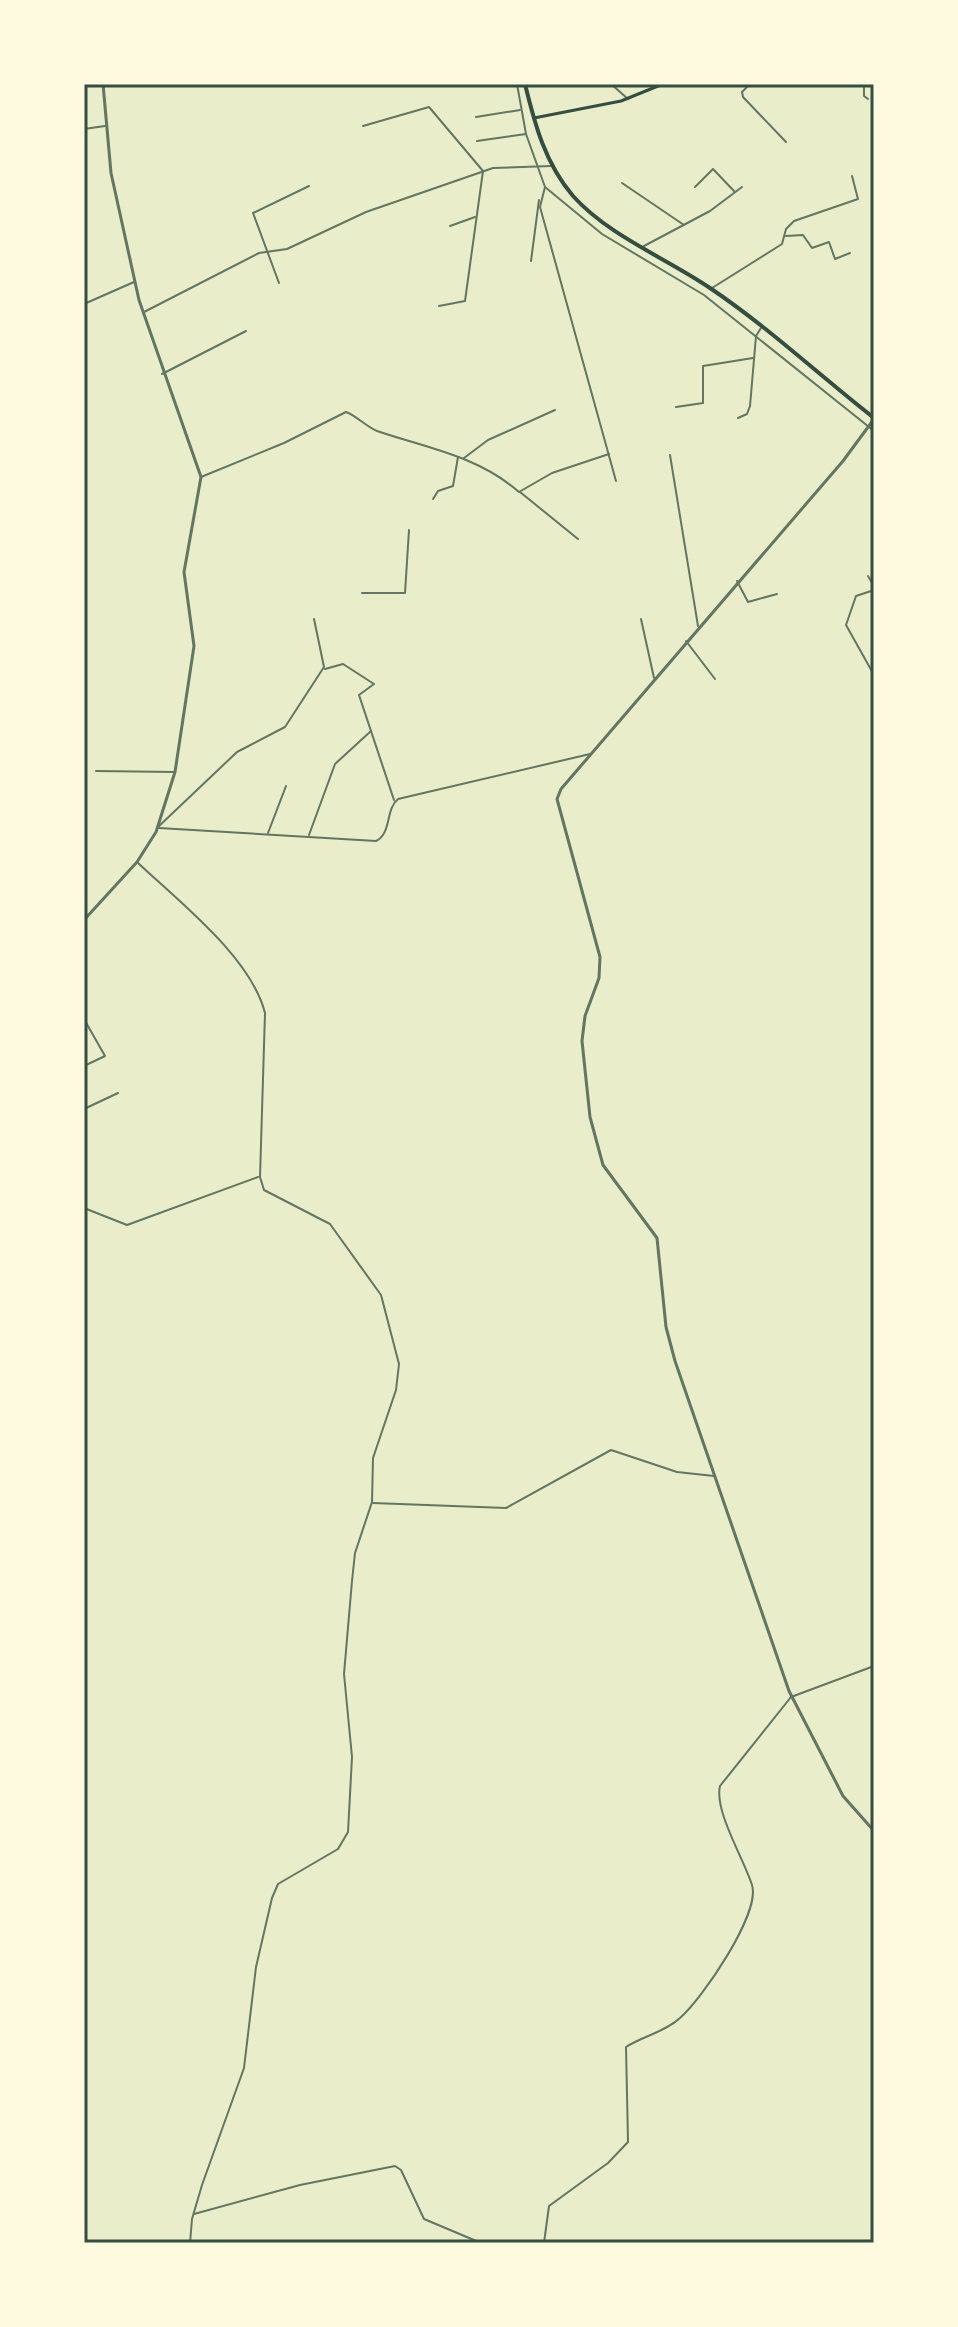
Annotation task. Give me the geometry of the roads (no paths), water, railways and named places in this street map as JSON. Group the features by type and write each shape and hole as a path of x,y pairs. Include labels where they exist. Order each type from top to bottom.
{"main road":[{"path":"525,84 552,166 588,210 711,289 762,326 874,419"},
{"path":"534,118 630,98 663,84"}],"street":[{"path":"84,920 137,862 157,828 175,772 194,646 184,572 201,477 162,374 134,282 120,220 105,126 103,84"},
{"path":"517,84 526,134 545,187 602,234 704,295 874,431"},
{"path":"611,84 630,98"},
{"path":"750,84 742,92 743,97 786,142"},
{"path":"864,84 864,96 868,99"},
{"path":"363,126 429,107 483,171 465,301 439,306"},
{"path":"476,117 521,110"},
{"path":"84,129 105,126"},
{"path":"477,141 526,134"},
{"path":"143,313 266,251 287,249 366,212 483,171 503,167 552,166"},
{"path":"695,187 713,169 735,192"},
{"path":"711,289 771,254 794,221 858,199 852,176"},
{"path":"622,183 685,226"},
{"path":"279,283 253,213 309,186"},
{"path":"545,187 540,207 616,481"},
{"path":"643,246 685,226 742,187"},
{"path":"531,261 536,202 540,199"},
{"path":"450,226 477,216"},
{"path":"785,236 803,235 812,248 829,242 835,259 850,253"},
{"path":"84,304 134,282"},
{"path":"738,418 747,414 750,406 756,336 762,326"},
{"path":"162,374 246,331"},
{"path":"676,407 703,403 703,366 753,358"},
{"path":"463,459 488,440 555,410"},
{"path":"201,477 284,443 346,412 374,430 443,449 463,459 519,492 578,539"},
{"path":"874,419 843,461 561,789 557,799 600,957 599,978 585,1016 582,1041 590,1117 603,1165 657,1238 666,1327 791,1697 843,1796 874,1831"},
{"path":"519,492 552,473 609,454"},
{"path":"670,455 698,626"},
{"path":"433,499 438,491 453,486 458,457"},
{"path":"362,593 405,593 409,530"},
{"path":"868,576 874,588 856,596 846,625 874,675"},
{"path":"737,581 748,602 777,594"},
{"path":"157,828 237,752 285,727 323,670 325,661 314,619"},
{"path":"641,619 654,678"},
{"path":"686,641 715,679"},
{"path":"157,828 381,839 395,801 359,695 374,684 371,679 343,664 323,670"},
{"path":"308,836 335,764 346,749 372,730"},
{"path":"395,801 423,791 591,754"},
{"path":"96,771 175,772"},
{"path":"268,833 286,786"},
{"path":"137,862 210,931 262,1003 265,1027 260,1177 270,1195 330,1224 376,1284 387,1309 397,1347 398,1380 373,1458 372,1502 355,1553 344,1655 344,1691 352,1757 348,1832 338,1849 278,1884 272,1898 256,1967 244,2068 193,2214 190,2243"},
{"path":"84,1019 105,1056 84,1066"},
{"path":"84,1109 118,1093"},
{"path":"84,1208 127,1225 260,1177"},
{"path":"372,1502 506,1508 611,1450 677,1472 715,1476"},
{"path":"544,2243 549,2206 608,2163 628,2142 626,2047 680,2019 734,1945 753,1891 724,1812 719,1788 791,1697 874,1666"},
{"path":"193,2214 300,2185 395,2166 401,2170 424,2219 481,2243"}],"waterway":[{"path":"871,2243 874,2240"}]}
